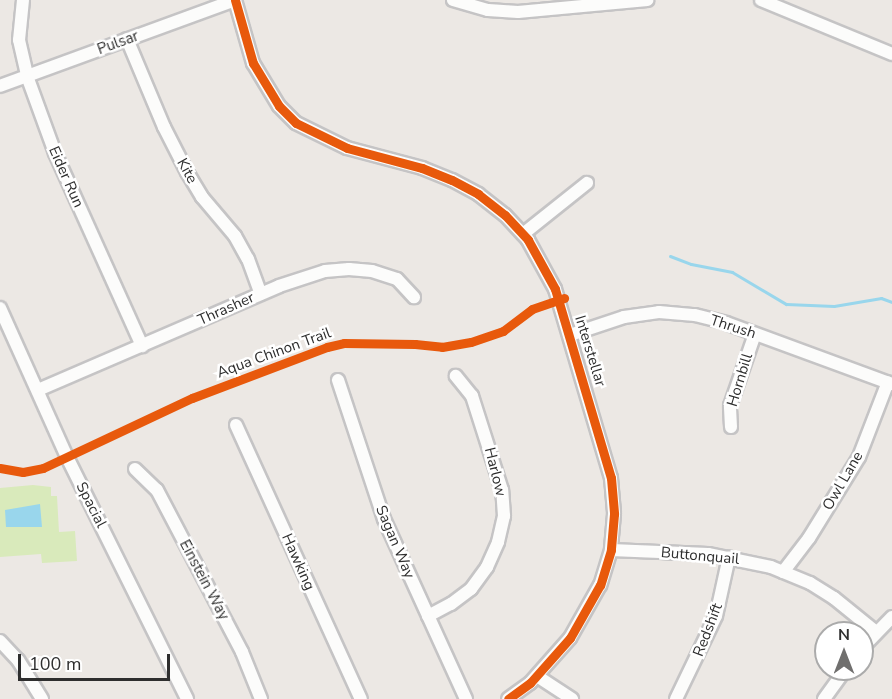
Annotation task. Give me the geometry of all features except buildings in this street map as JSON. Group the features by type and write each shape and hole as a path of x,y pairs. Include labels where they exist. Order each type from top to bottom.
{"street":[{"name":"Eider Run","path":"23,0 19,40 27,76 55,153 142,346"},
{"name":"Pulsar","path":"0,86 235,0"},
{"name":"Interstellar","path":"235,0 253,63 279,106 296,123 347,148 422,168 452,180 505,215 523,234 542,262 555,290 611,478 614,514 611,550 589,608 570,638 537,676 508,699"},
{"path":"453,0 488,10 518,12 647,0"},
{"path":"761,0 892,54"},
{"name":"Kite","path":"127,39 164,126 187,172 202,196 235,236 248,259 261,294"},
{"path":"523,234 587,183"},
{"name":"Thrasher","path":"38,390 261,294 325,271 348,269 372,271 397,279 414,297"},
{"name":"Spacial","path":"0,308 68,457 187,699"},
{"name":"Thrush","path":"570,335 624,317 659,312 695,315 755,334 890,383"},
{"name":"Hornbill","path":"732,427 730,406 755,334"},
{"name":"Harlow","path":"428,616 451,604 471,589 487,567 498,542 504,516 502,489 472,396 456,376"},
{"name":"Sagan Way","path":"338,380 384,519 466,699"},
{"name":"Owl Lane","path":"783,572 809,538 859,457 890,383"},
{"name":"Hawking","path":"236,425 361,699"},
{"name":"Einstein Way","path":"135,469 157,490 242,652 261,699"},
{"name":"Buttonquail","path":"611,550 729,557 783,572 810,583 834,598 876,632"},
{"name":"Redshift","path":"676,699 716,616 729,557"},
{"path":"874,634 892,617"},
{"path":"0,641 18,660 42,699"},
{"path":"537,676 572,699"},
{"path":"824,699 837,681"}],"green space":[{"path":"33,485 51,487 51,496 57,496 59,532 75,531 77,561 42,563 41,554 0,557 0,488"}],"water":[{"path":"40,504 42,527 6,527 5,510"}],"waterway":[{"path":"670,256 691,264 732,272 786,304 834,306 881,298 892,302"}],"cycle path":[{"path":"235,0 253,63 279,106 296,123 347,148 422,168 478,194 505,215 528,240 555,289 611,478 614,514 611,550 600,585 570,638 530,683 508,699"},
{"name":"Aqua Chinon Trail","path":"0,468 23,472 43,468 192,398 327,347 344,343 415,344 442,347 471,342 503,331 532,309 564,298"}]}
